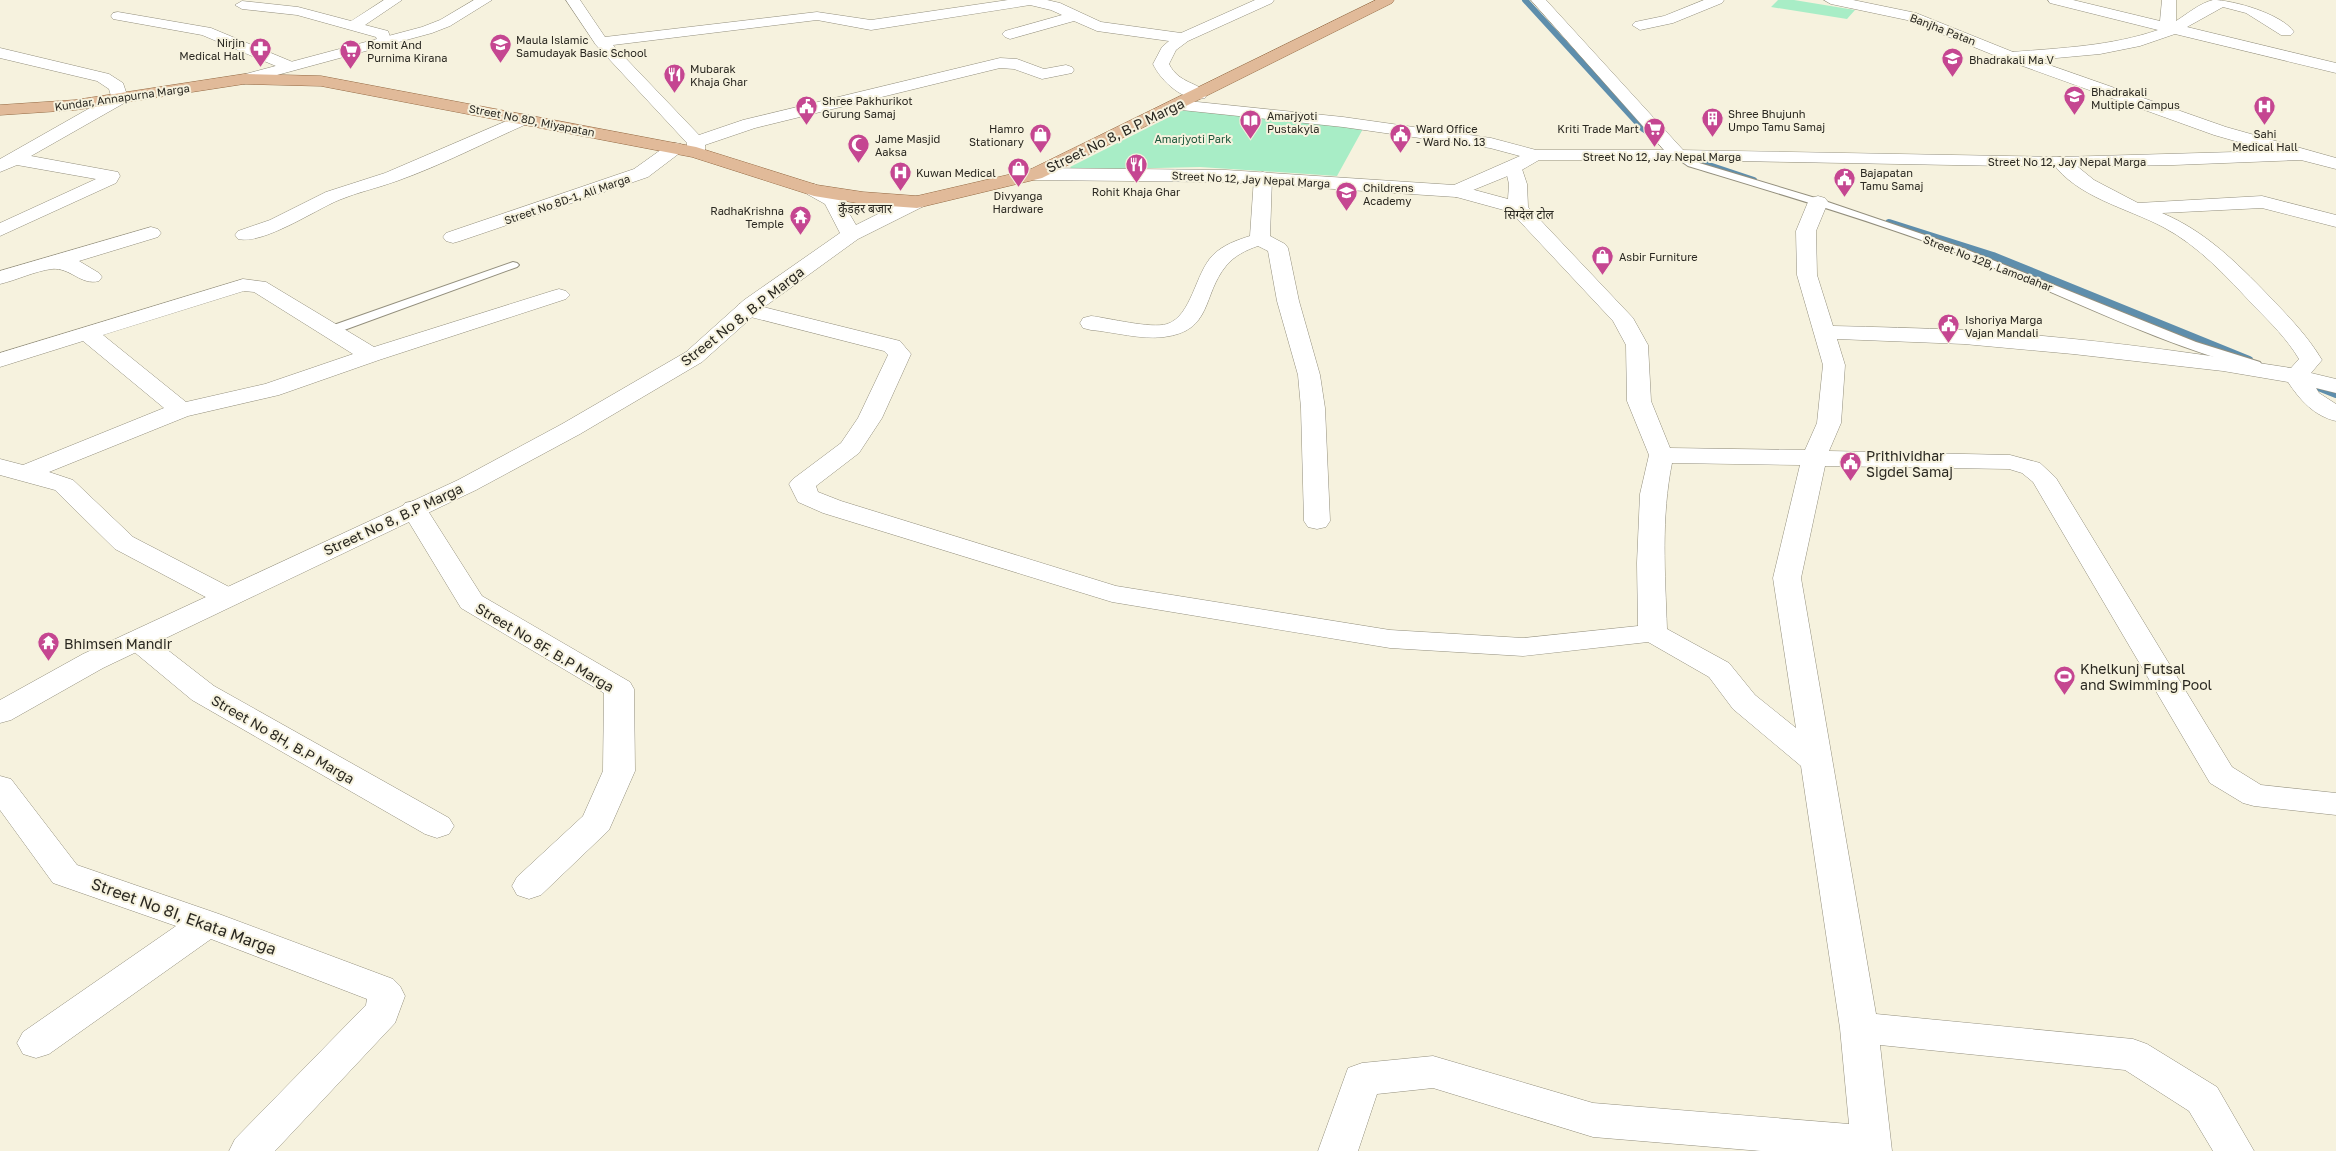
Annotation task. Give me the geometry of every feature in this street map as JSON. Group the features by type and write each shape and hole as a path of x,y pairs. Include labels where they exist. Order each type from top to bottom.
{"main road":[{"name":"Street No 8, B.P Marga","path":"917,202 1035,174 1178,105 1387,0"},
{"name":"Street No 8D, Miyapatan","path":"244,79 338,82 675,148 696,147 814,190 863,198 917,202"},
{"name":"Kundar, Annapurna Marga","path":"0,110 59,106 244,79"}],"street":[{"path":"354,26 374,11 395,0"},
{"path":"244,79 445,24 485,0"},
{"path":"574,0 601,42 696,147 749,124 1000,63 1017,64 1042,74 1066,70"},
{"path":"601,42 817,16 836,17 857,24 872,25 1028,0 1055,6 1097,26 1183,38"},
{"path":"1199,94 1184,88 1170,78 1161,64 1170,47 1183,38 1267,0"},
{"path":"1538,0 1678,155"},
{"path":"1640,25 1668,20 1717,0"},
{"name":"Banjha Patan","path":"1831,0 1911,16 2012,57 2220,131 2298,155 2336,164"},
{"path":"2055,0 2336,68"},
{"path":"2169,0 2167,22 2174,29"},
{"path":"2012,57 2100,49 2135,43 2174,29 2209,7 2224,1 2251,10 2286,32"},
{"path":"242,5 298,11 383,34 384,42"},
{"path":"118,16 206,32 289,66"},
{"path":"1010,34 1074,16"},
{"path":"338,82 328,70 335,64 372,50 384,42"},
{"path":"0,53 103,77 117,88 120,98 7,163"},
{"path":"1178,105 1343,122 1491,143 1535,155"},
{"path":"244,235 277,224 333,196 392,177 523,119"},
{"name":"Street No 8D-1, Ali Marga","path":"453,238 641,173 675,148"},
{"name":"Street No 12, Jay Nepal Marga","path":"1035,174 1182,175 1262,178 1456,191 1514,167 1535,155 1678,155 2061,162 2298,155"},
{"path":"2061,162 2087,184 2109,197 2170,223 2206,246 2239,277 2299,340 2310,360 2296,376"},
{"path":"0,230 99,185 109,179 110,176 7,163"},
{"path":"1514,167 1518,184 1518,208"},
{"path":"1260,239 1262,178"},
{"name":"Street No 8D, Miyapatan","path":"814,190 832,200 851,235"},
{"path":"1456,191 1518,208 1622,318 1637,345 1639,401 1661,455 1653,494 1651,563 1654,632"},
{"name":"Street No 8, B.P Marga","path":"0,713 93,661 467,485 571,429 694,357 716,340 747,310 851,235 917,202"},
{"path":"1338,1151 1362,1079 1432,1072 1593,1120 1872,1147 1860,1028 1787,578 1814,458 1829,423 1834,365 1808,275 1806,231 1818,202"},
{"path":"2136,208 2262,202 2336,221"},
{"path":"0,278 151,233"},
{"path":"1091,323 1164,331 1177,327 1192,317 1216,263 1236,247 1260,239 1278,248 1288,300 1309,375 1313,408 1317,521"},
{"path":"54,263 69,264 92,277"},
{"path":"0,360 243,285 252,284 259,286 371,354"},
{"path":"25,473 181,410 271,390 371,354 558,295"},
{"path":"747,310 892,346 900,354 870,418 850,448 802,484 807,497 832,507 1112,594 1390,639 1523,647 1654,632 1720,670 1744,702 1817,762"},
{"path":"1824,332 1964,337 2046,344 2223,364 2296,376 2336,386"},
{"path":"87,333 181,410"},
{"path":"2296,376 2311,398 2336,414"},
{"path":"1661,455 2010,462 2030,468 2043,478 2222,775 2254,795 2336,804"},
{"path":"0,467 64,485 124,542 227,597"},
{"name":"Street No 8F, B.P Marga","path":"414,509 471,602 618,689 619,771 597,822 529,886"},
{"name":"Street No 8H, B.P Marga","path":"138,640 203,693 437,826"},
{"name":"Street No 8I, Ekata Marga","path":"0,787 66,874 207,923 380,989 387,996 382,1012 248,1151"},
{"path":"36,1043 207,923"},
{"path":"1860,1028 2133,1055 2203,1098 2234,1151"}],"lane":[{"name":"Street No 12B, Lamodahar","path":"1678,155 1692,164 1818,202 1956,249 2192,345 2296,376"},
{"path":"332,330 513,265"}],"green space":[{"path":"1778,0 1794,0 1855,10 1847,19 1771,7"},
{"name":"Amarjyoti Park","path":"1183,110 1364,127 1337,176 1200,167 1073,170 1070,167"}],"waterway":[{"path":"1525,0 1643,129 1658,138"},
{"path":"1683,154 1694,160 1754,180"},
{"path":"1889,223 1993,256 2249,360"},
{"path":"2316,386 2336,394"}],"place":[{"name":"Maula Islamic Samudayak Basic School","path":"500,64"},
{"name":"Nirjin Medical Hall","path":"261,67"},
{"name":"Romit And Purnima Kirana","path":"351,69"},
{"name":"Bhadrakali Ma V","path":"1953,78"},
{"name":"Mubarak Khaja Ghar","path":"674,93"},
{"name":"Bhadrakali Multiple Campus","path":"2075,116"},
{"name":"Shree Pakhurikot Gurung Samaj","path":"806,125"},
{"name":"Sahi Medical Hall","path":"2265,126"},
{"name":"Shree Bhujunh Umpo Tamu Samaj","path":"1712,138"},
{"name":"Amarjyoti Pustakyla","path":"1251,140"},
{"name":"Kriti Trade Mart","path":"1655,147"},
{"name":"Hamro Stationary","path":"1040,153"},
{"name":"Ward Office - Ward No. 13","path":"1400,153"},
{"name":"Jame Masjid Aaksa","path":"859,163"},
{"name":"Rohit Khaja Ghar","path":"1136,184"},
{"name":"Divyanga Hardware","path":"1018,188"},
{"name":"Kuwan Medical","path":"900,191"},
{"name":"Bajapatan Tamu Samaj","path":"1844,197"},
{"name":"Childrens Academy","path":"1347,212"},
{"name":"RadhaKrishna Temple","path":"800,235"},
{"name":"Asbir Furniture","path":"1603,275"},
{"name":"Ishoriya Marga Vajan Mandali","path":"1949,344"},
{"name":"Prithividhar Sigdel Samaj","path":"1850,482"},
{"name":"Bhimsen Mandir","path":"48,662"},
{"name":"Khelkunj Futsal and Swimming Pool","path":"2064,695"}],"district":[{"name":"कुँडहर बजार","path":"865,208"},
{"name":"सिग्देल टोल","path":"1529,214"}]}
